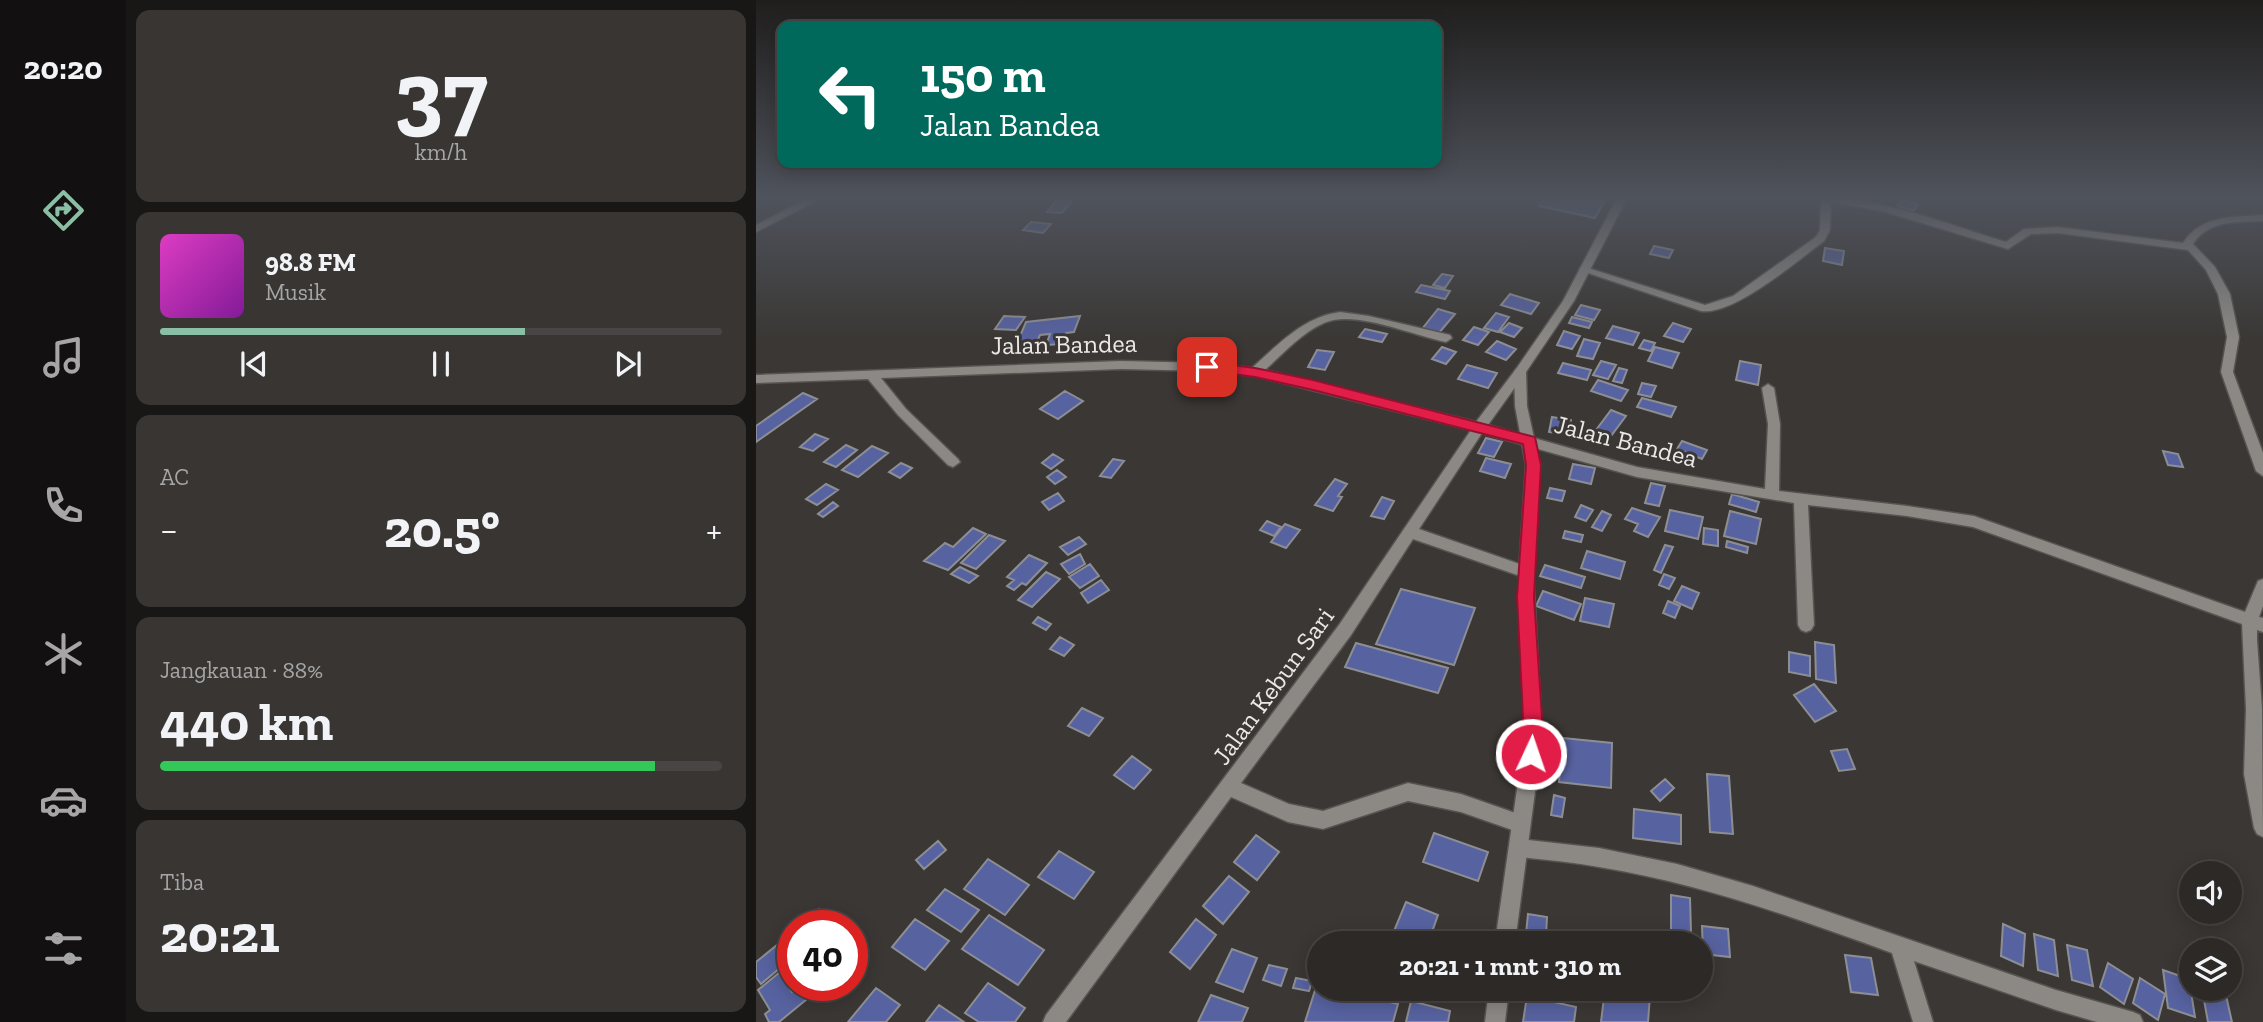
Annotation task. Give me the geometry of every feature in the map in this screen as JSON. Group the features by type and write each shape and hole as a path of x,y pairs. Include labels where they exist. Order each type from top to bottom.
{"street":[{"name":"Jalan Kebun Sari","path":"1053,1022 1345,631 1479,427 1520,372 1567,301 1597,246"},
{"path":"1584,270 1705,309 1744,294 1811,246"},
{"path":"2188,246 2211,269 2224,294 2233,337 2227,372 2263,471"},
{"path":"1255,372 1310,326 1329,317 1361,319 1446,338"},
{"name":"Jalan Bandea","path":"756,379 1121,365 1207,367 1255,372 1479,427 1637,472 1801,500 1882,508 1973,522 2256,623"},
{"path":"1507,931 1531,754 1533,717 1526,572 1533,465 1521,406 1520,372"},
{"path":"872,376 902,412 953,462"},
{"path":"1768,388 1774,424 1772,495"},
{"path":"1801,500 1806,625"},
{"path":"1411,532 1526,572"},
{"path":"2263,585 2256,623 2253,774 2263,828"},
{"path":"1229,787 1309,819 1323,820 1408,792 1461,803 1521,824"},
{"path":"1519,848 1633,863 1768,900 2023,989 2133,1022"},
{"path":"1899,944 1923,1022"},
{"path":"1495,1022 1498,1001"}],"building":[{"path":"1654,246 1673,250 1669,258 1650,254"},
{"path":"1825,248 1844,251 1842,265 1823,261"},
{"path":"1442,274 1453,276 1445,288 1433,285"},
{"path":"1421,285 1450,291 1445,299 1416,292"},
{"path":"1510,294 1539,303 1531,314 1501,305"},
{"path":"1581,305 1600,310 1594,320 1575,315"},
{"path":"1438,309 1455,314 1438,334 1422,329"},
{"path":"1496,313 1509,317 1498,332 1484,328"},
{"path":"1004,316 1025,317 1016,330 995,329"},
{"path":"1080,316 1074,332 1066,333 1062,344 1046,345 1050,334 1040,335 1035,346 1015,348 1026,322"},
{"path":"1572,317 1592,322 1589,328 1569,323"},
{"path":"1509,323 1522,328 1514,337 1500,332"},
{"path":"1673,323 1691,329 1683,342 1664,336"},
{"path":"1613,326 1639,333 1633,345 1606,338"},
{"path":"1474,327 1489,332 1478,345 1463,340"},
{"path":"1365,329 1387,334 1382,342 1359,337"},
{"path":"1564,331 1580,336 1572,349 1557,345"},
{"path":"1584,339 1600,343 1593,359 1577,356"},
{"path":"1644,340 1655,343 1651,351 1639,348"},
{"path":"1497,341 1516,349 1506,360 1486,352"},
{"path":"1442,347 1456,352 1446,364 1432,359"},
{"path":"1655,347 1679,353 1672,368 1648,361"},
{"path":"1317,350 1334,352 1325,370 1308,367"},
{"path":"1601,361 1616,365 1608,379 1593,375"},
{"path":"1740,361 1761,365 1758,385 1736,380"},
{"path":"1563,363 1591,370 1587,380 1558,373"},
{"path":"1467,365 1497,373 1488,388 1458,379"},
{"path":"1619,368 1627,370 1622,383 1613,381"},
{"path":"1598,380 1628,390 1621,401 1591,391"},
{"path":"1642,383 1656,386 1651,397 1638,394"},
{"path":"1065,391 1083,401 1058,419 1040,409"},
{"path":"803,393 817,399 756,442 756,426"},
{"path":"1642,398 1676,407 1671,417 1637,407"},
{"path":"1611,410 1626,416 1611,436 1596,430"},
{"path":"1552,417 1571,420 1568,435 1549,432"},
{"path":"815,434 828,439 813,451 800,447"},
{"path":"1486,438 1502,442 1494,457 1478,453"},
{"path":"1682,441 1707,450 1702,459 1677,449"},
{"path":"846,445 857,450 836,467 824,462"},
{"path":"872,446 888,453 858,477 842,470"},
{"path":"2163,451 2178,454 2183,467 2168,465"},
{"path":"1053,454 1063,460 1051,469 1042,463"},
{"path":"1486,458 1511,464 1505,478 1480,471"},
{"path":"1113,459 1124,461 1111,478 1100,476"},
{"path":"901,463 912,468 900,478 889,472"},
{"path":"1573,464 1595,468 1591,484 1569,479"},
{"path":"1057,470 1066,477 1055,484 1047,477"},
{"path":"1335,479 1347,484 1338,496 1342,497 1333,511 1315,505"},
{"path":"1651,483 1665,486 1659,506 1645,503"},
{"path":"826,484 838,490 817,505 806,499"},
{"path":"1550,488 1565,491 1562,501 1547,498"},
{"path":"1058,493 1064,501 1049,510 1042,502"},
{"path":"1732,494 1759,502 1756,512 1729,504"},
{"path":"1382,497 1394,501 1384,519 1371,516"},
{"path":"833,502 838,506 823,517 818,514"},
{"path":"1581,505 1593,510 1586,521 1575,517"},
{"path":"1632,508 1660,517 1648,537 1634,531 1638,524 1625,519"},
{"path":"1670,510 1703,517 1698,539 1665,531"},
{"path":"1602,511 1611,515 1602,531 1592,527"},
{"path":"1730,511 1761,519 1756,544 1724,536"},
{"path":"1267,521 1281,527 1274,536 1260,530"},
{"path":"1285,524 1300,530 1286,548 1271,542"},
{"path":"973,528 986,534 948,570 924,561 945,543 953,547"},
{"path":"1704,528 1718,530 1718,546 1703,544"},
{"path":"1565,531 1583,535 1581,542 1563,538"},
{"path":"989,535 1005,541 976,569 961,563"},
{"path":"1079,537 1086,544 1068,555 1060,547"},
{"path":"1727,541 1748,547 1747,553 1726,547"},
{"path":"1665,545 1673,547 1661,573 1654,570"},
{"path":"1587,551 1625,562 1620,579 1581,568"},
{"path":"1080,554 1085,564 1069,574 1061,564"},
{"path":"1029,555 1047,563 1026,585 1022,583 1014,590 1007,586 1014,580 1007,577"},
{"path":"1090,564 1099,576 1080,588 1069,577"},
{"path":"1545,565 1585,577 1581,588 1540,576"},
{"path":"960,567 978,576 969,583 951,574"},
{"path":"1046,572 1060,579 1032,607 1018,600"},
{"path":"1664,574 1675,578 1669,589 1659,585"},
{"path":"1101,580 1109,590 1088,603 1081,593"},
{"path":"1682,586 1699,593 1692,609 1674,601"},
{"path":"1401,589 1475,608 1454,665 1376,644"},
{"path":"1543,591 1581,604 1574,620 1536,606"},
{"path":"1585,598 1614,604 1609,627 1580,621"},
{"path":"1668,601 1680,606 1675,618 1663,613"},
{"path":"1038,617 1051,624 1046,630 1033,623"},
{"path":"1060,637 1074,645 1064,656 1050,649"},
{"path":"1815,642 1834,645 1836,683 1816,679"},
{"path":"1356,643 1448,668 1438,693 1345,667"},
{"path":"1789,652 1810,656 1810,676 1789,672"},
{"path":"1814,684 1836,711 1815,722 1794,695"},
{"path":"1082,708 1103,718 1089,736 1068,726"},
{"path":"1563,738 1612,743 1611,788 1559,782"},
{"path":"1847,749 1855,769 1839,771 1831,751"},
{"path":"1132,756 1151,770 1134,789 1114,775"},
{"path":"1707,774 1729,776 1733,834 1710,832"},
{"path":"1665,779 1674,788 1660,801 1651,791"},
{"path":"1554,795 1565,798 1562,817 1551,815"},
{"path":"1634,809 1681,815 1681,844 1633,838"},
{"path":"1434,833 1488,852 1478,881 1423,862"},
{"path":"1256,835 1279,852 1257,880 1234,862"},
{"path":"938,841 946,850 924,869 916,860"},
{"path":"1059,851 1094,872 1074,899 1038,877"},
{"path":"988,859 1029,885 1005,915 964,889"},
{"path":"1229,876 1249,892 1223,924 1203,906"},
{"path":"945,889 979,910 961,932 927,910"},
{"path":"1671,895 1690,898 1691,931 1671,930"},
{"path":"1406,902 1438,915 1432,931 1394,931"},
{"path":"1528,914 1547,917 1546,931 1526,931"},
{"path":"989,915 1044,950 1018,985 962,949"},
{"path":"915,919 949,941 925,970 892,947"},
{"path":"1196,919 1216,935 1190,969 1170,952"},
{"path":"2003,924 2025,934 2023,966 2001,956"},
{"path":"1702,926 1728,929 1730,957 1713,955 1713,931 1702,931"},
{"path":"2034,934 2054,940 2058,976 2038,970"},
{"path":"777,945 777,970 761,984 756,977 756,962"},
{"path":"2067,945 2087,950 2093,986 2072,980"},
{"path":"1232,949 1257,958 1243,992 1216,982"},
{"path":"1845,955 1871,958 1878,995 1851,992"},
{"path":"2108,963 2133,979 2124,1004 2100,987"},
{"path":"1269,965 1287,969 1281,986 1263,980"},
{"path":"2163,970 2179,976 2179,1001 2192,1001 2195,1017 2168,1008"},
{"path":"777,974 777,1001 805,1001 779,1022 769,1022 765,1014 770,1010 758,990"},
{"path":"1296,978 1307,980 1307,991 1293,988"},
{"path":"2140,978 2165,994 2158,1020 2133,1003"},
{"path":"988,983 1025,1008 1015,1022 979,1022 965,1013"},
{"path":"876,988 900,1005 886,1022 848,1022"},
{"path":"1211,995 1248,1008 1242,1022 1198,1022"},
{"path":"1312,1001 1386,1001 1398,1004 1393,1022 1305,1022"},
{"path":"1411,1001 1450,1011 1448,1022 1406,1022"},
{"path":"1526,1001 1549,1001 1576,1007 1574,1022 1523,1022"},
{"path":"1604,1001 1650,1001 1648,1022 1601,1022"},
{"path":"2204,1001 2227,1001 2232,1022 2208,1022"},
{"path":"939,1005 964,1022 926,1022"}],"route":[{"path":"1207,367 1255,372 1313,385 1530,441 1533,465 1526,597 1533,717 1531,754"}]}
